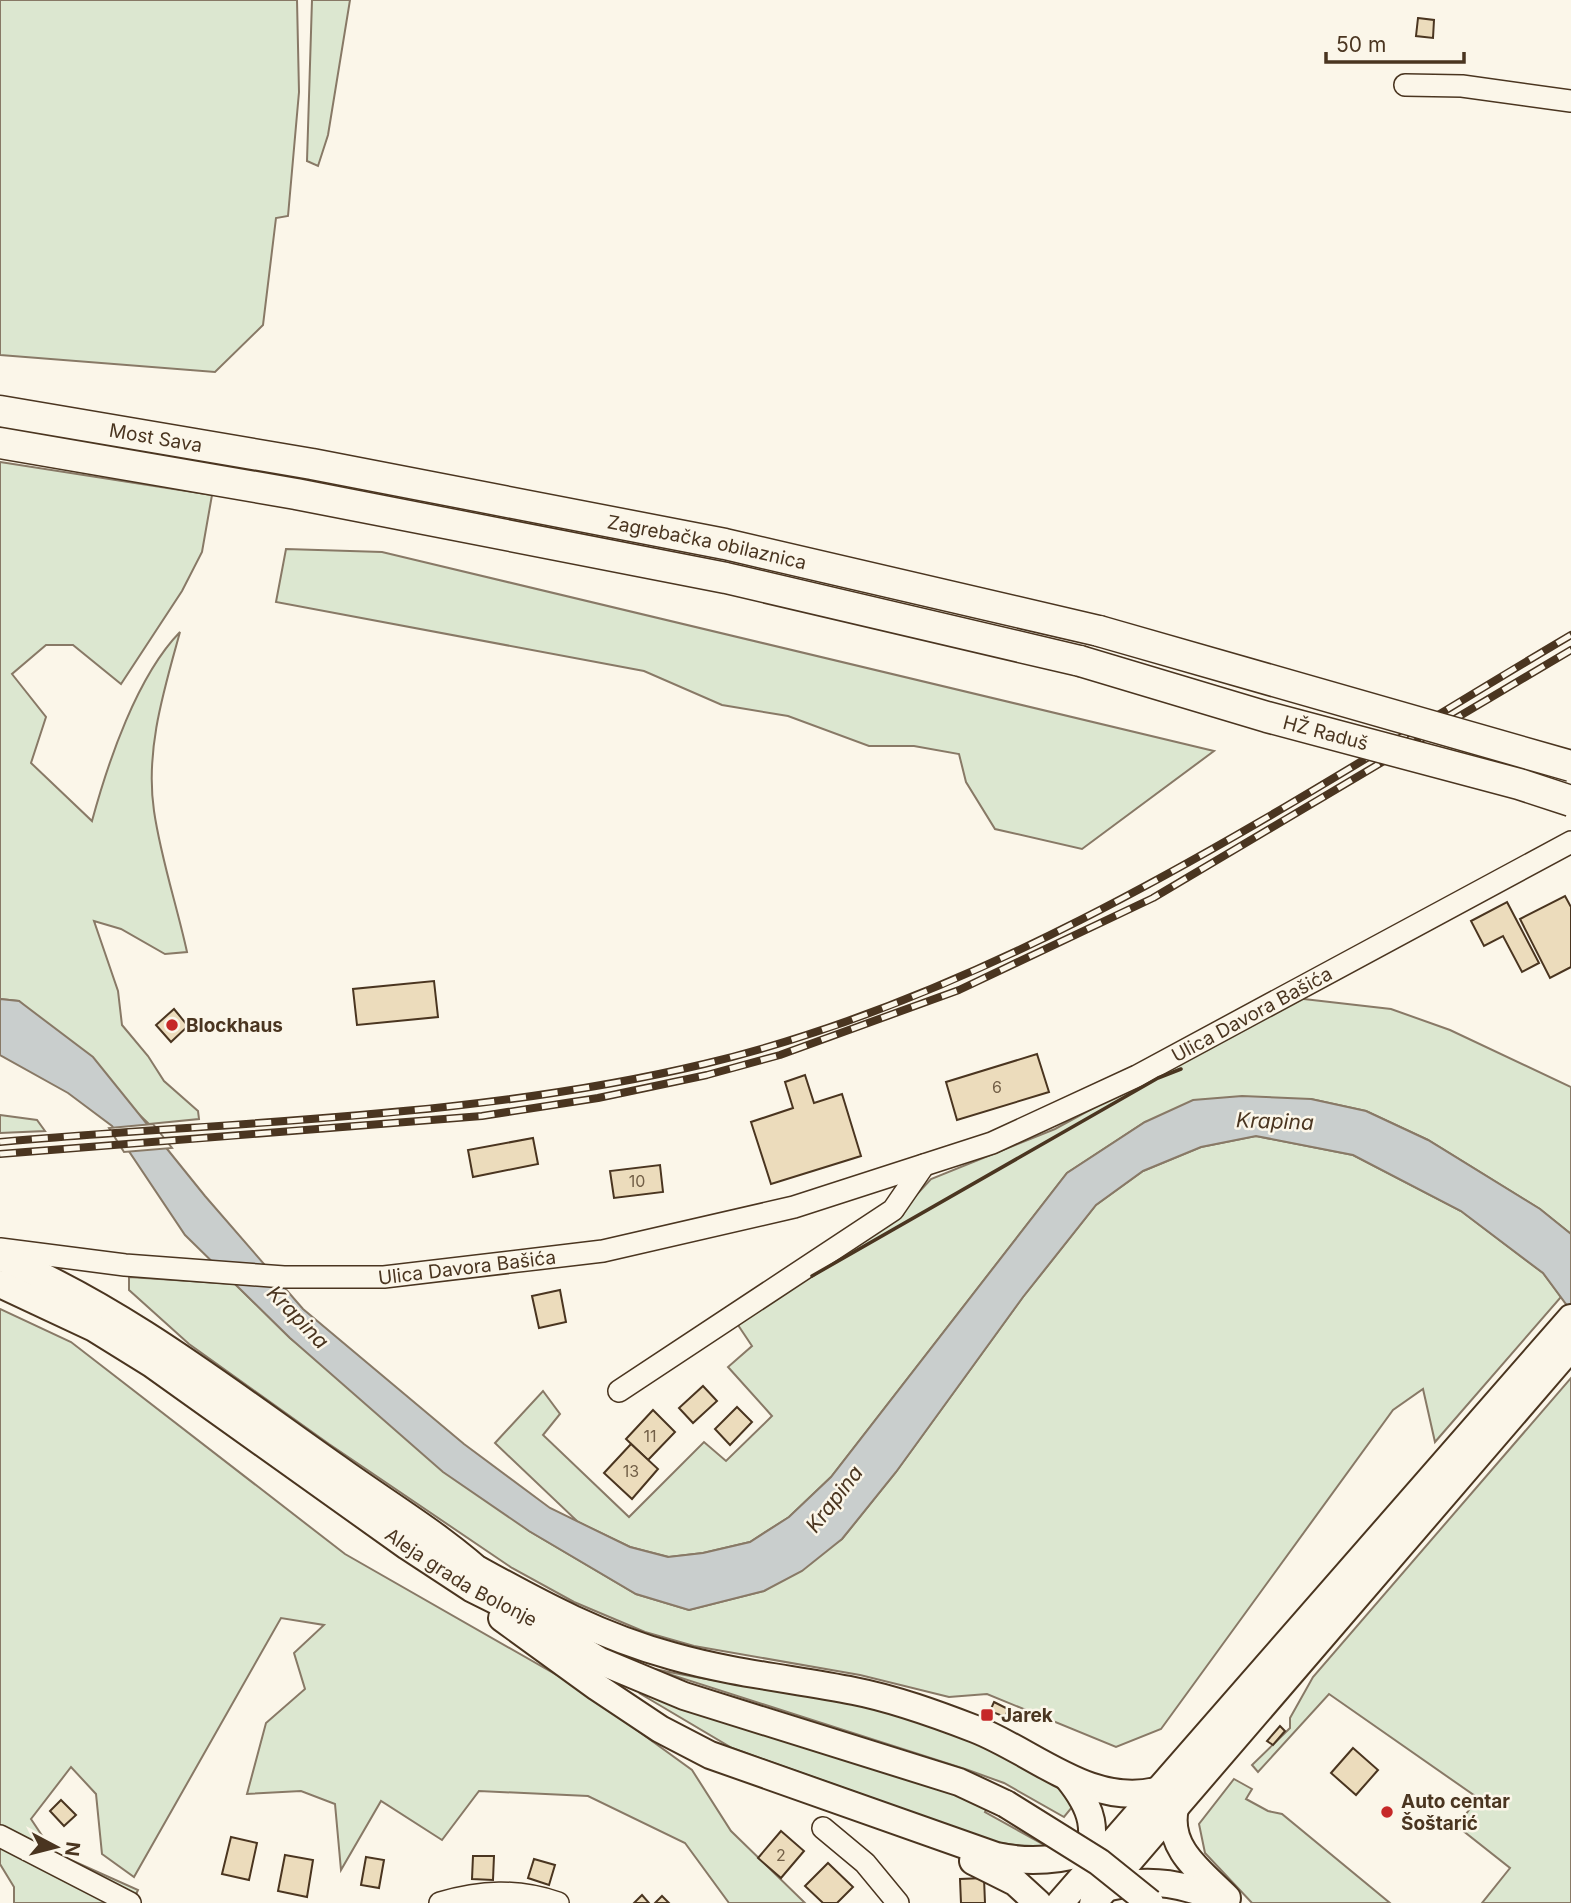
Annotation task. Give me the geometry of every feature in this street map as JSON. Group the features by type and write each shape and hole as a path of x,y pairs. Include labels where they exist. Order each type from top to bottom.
{"highway":[{"name":"Most Sava","path":"0,411 312,464"},
{"name":"Most Sava","path":"0,443 296,495"},
{"name":"Zagrebačka obilaznica","path":"312,464 725,544 1099,631"},
{"name":"Zagrebačka obilaznica","path":"296,495 726,578 1080,661"},
{"name":"HŽ Raduš","path":"1099,631 1310,689 1571,766"},
{"name":"HŽ Raduš","path":"1080,661 1267,717 1519,784 1571,801"}],"main road":[{"name":"Aleja grada Bolonje","path":"0,1257 39,1275 159,1345 239,1398 475,1579 568,1643 631,1676 684,1696 929,1771 1006,1804 1099,1862 1150,1903"},
{"name":"Aleja grada Bolonje","path":"0,1284 94,1328 152,1364 407,1546 475,1579"},
{"path":"1096,1885 1458,1463 1571,1318"},
{"path":"1458,1463 1571,1347"},
{"path":"475,1579 611,1637 674,1657 856,1691 907,1704 1006,1743 1091,1788 1167,1804"},
{"path":"475,1579 506,1622 660,1729 710,1755 996,1856 1021,1860 1066,1858 1096,1885 1177,1884 1225,1903"},
{"path":"1067,1777 1085,1799 1090,1812 1096,1885"},
{"path":"1096,1885 1137,1833 1167,1804"},
{"path":"1167,1804 1182,1852 1231,1903"},
{"path":"929,1831 947,1848 1015,1882 1038,1903"}],"street":[{"path":"1405,85 1462,86 1571,100"},
{"name":"Ulica Davora Bašića","path":"0,1249 134,1266 337,1278 384,1277 603,1251 793,1207 992,1143 1137,1076 1571,842"},
{"path":"618,1391 893,1210 924,1165"},
{"path":"823,1828 865,1863 898,1903"},
{"path":"0,1836 130,1903"},
{"path":"440,1903 472,1894 506,1891 558,1903"}],"green space":[{"path":"0,0 297,0 299,92 288,216 276,218 263,325 215,372 0,355"},
{"path":"312,0 350,0 328,135 318,166 307,161"},
{"path":"0,462 212,495 202,552 182,591 121,684 73,645 46,645 12,674 46,717 31,763 92,821 106,773 137,696 150,672 180,632 158,720 152,788 161,847 187,952 165,954 121,929 94,921 118,991 122,1025 148,1056 164,1081 198,1111 199,1119 149,1124 19,1001 0,999"},
{"path":"286,549 382,552 1214,751 1082,849 995,829 966,782 959,754 914,746 869,746 788,716 722,705 644,671 276,602"},
{"path":"1295,998 1391,1009 1450,1030 1571,1087 1571,1234 1540,1209 1428,1140 1366,1111 1311,1099 1145,1122 1067,1173 831,1477 789,1517 750,1542 703,1553 669,1557 630,1547 578,1522 495,1443 543,1391 560,1414 543,1435 629,1517 704,1442 726,1461 772,1416 728,1367 752,1346 734,1319 903,1215 906,1206 931,1179 1055,1129"},
{"path":"0,1115 37,1120 45,1131 0,1133"},
{"path":"1256,1136 1353,1155 1461,1211 1543,1273 1561,1297 1435,1442 1423,1389 1393,1410 1161,1729 1116,1747 987,1694 949,1697 860,1675 694,1646 645,1632 574,1602 512,1568 329,1444 189,1344 129,1290 129,1277 235,1284 290,1338 529,1531 636,1594 689,1610 764,1591 842,1539 896,1472 1023,1297 1096,1205 1143,1171 1201,1147"},
{"path":"0,1309 71,1342 345,1554 576,1686 692,1770 731,1831 805,1903 729,1903 685,1843 588,1796 479,1791 442,1840 381,1801 341,1870 335,1804 301,1791 247,1794 266,1723 305,1689 294,1653 324,1625 281,1618 134,1877 102,1854 96,1794 71,1767 31,1819 53,1852 138,1890 132,1903 14,1903 14,1887 0,1864"},
{"path":"1571,1378 1571,1903 1482,1903 1510,1868 1457,1826 1478,1798 1329,1694 1258,1772 1252,1765 1290,1728 1290,1718 1313,1677"},
{"path":"650,1668 842,1702 936,1726 981,1743 1025,1766 1058,1788 1073,1806 1064,1817 1004,1783 968,1770"},
{"path":"639,1693 945,1789 987,1808 985,1812 1046,1846 1027,1847 995,1842 732,1748"},
{"path":"1234,1779 1252,1789 1246,1799 1268,1811 1282,1814 1390,1903 1252,1903 1205,1853 1199,1824"}],"water":[{"name":"Krapina","path":"0,999 19,1001 93,1057 205,1196 303,1309 464,1444 550,1508 630,1547 668,1557 703,1553 750,1542 789,1517 831,1477 1067,1173 1145,1122 1193,1100 1242,1096 1311,1099 1366,1111 1428,1140 1540,1209 1571,1234 1571,1311 1543,1273 1461,1211 1353,1155 1256,1136 1201,1147 1143,1171 1096,1205 1023,1297 896,1472 842,1539 802,1571 764,1591 689,1610 636,1594 529,1531 443,1472 290,1338 185,1235 112,1126 68,1093 0,1055"}],"pier":[{"path":"153,1124 172,1148 124,1152 109,1128"}],"building":[{"path":"1418,18 1434,20 1433,38 1416,36"},
{"path":"1565,896 1571,907 1571,967 1550,978 1520,919"},
{"path":"1507,902 1539,963 1522,972 1503,936 1484,946 1471,921"},
{"path":"434,981 438,1017 357,1025 353,989"},
{"name":"Blockhaus","path":"174,1009 188,1026 171,1042 156,1025"},
{"path":"1037,1054 1049,1092 957,1120 946,1082"},
{"path":"805,1075 814,1103 842,1094 861,1156 771,1184 751,1122 793,1108 785,1082"},
{"path":"533,1138 538,1164 473,1177 468,1150"},
{"path":"660,1165 663,1192 614,1198 610,1171"},
{"path":"560,1290 566,1322 539,1328 532,1296"},
{"path":"703,1386 717,1401 693,1423 679,1408"},
{"path":"737,1407 752,1422 730,1445 715,1429"},
{"path":"653,1410 675,1432 648,1460 626,1439"},
{"path":"631,1444 658,1469 632,1499 604,1473"},
{"path":"994,1702 1008,1709 1005,1717 990,1711"},
{"path":"1280,1726 1285,1731 1273,1745 1267,1741"},
{"path":"1353,1748 1378,1770 1356,1795 1331,1773"},
{"path":"61,1800 76,1815 64,1826 50,1811"},
{"path":"781,1831 804,1851 781,1878 758,1858"},
{"path":"231,1837 257,1843 249,1880 222,1874"},
{"path":"285,1855 313,1860 307,1897 278,1891"},
{"path":"473,1856 494,1856 493,1880 472,1879"},
{"path":"366,1857 384,1860 379,1888 361,1885"},
{"path":"534,1859 555,1865 549,1885 528,1878"},
{"path":"828,1863 853,1887 837,1903 823,1903 805,1886"},
{"path":"984,1878 985,1903 961,1903 960,1879"},
{"path":"642,1895 649,1903 634,1903"},
{"path":"662,1896 669,1903 655,1903"}],"railway":[{"path":"0,1142 354,1116 530,1096 704,1064 821,1030 934,988 1044,938 1152,882 1259,822 1571,635"},
{"path":"0,1154 482,1116 598,1098 707,1075 780,1055 959,990 1153,898 1571,650"}],"wall":[{"path":"812,1276 1158,1078 1181,1069"}],"place":[{"name":"Blockhaus","path":"172,1025"},
{"name":"Jarek","path":"987,1715"},
{"name":"Auto centar Šoštarić","path":"1387,1812"}]}
